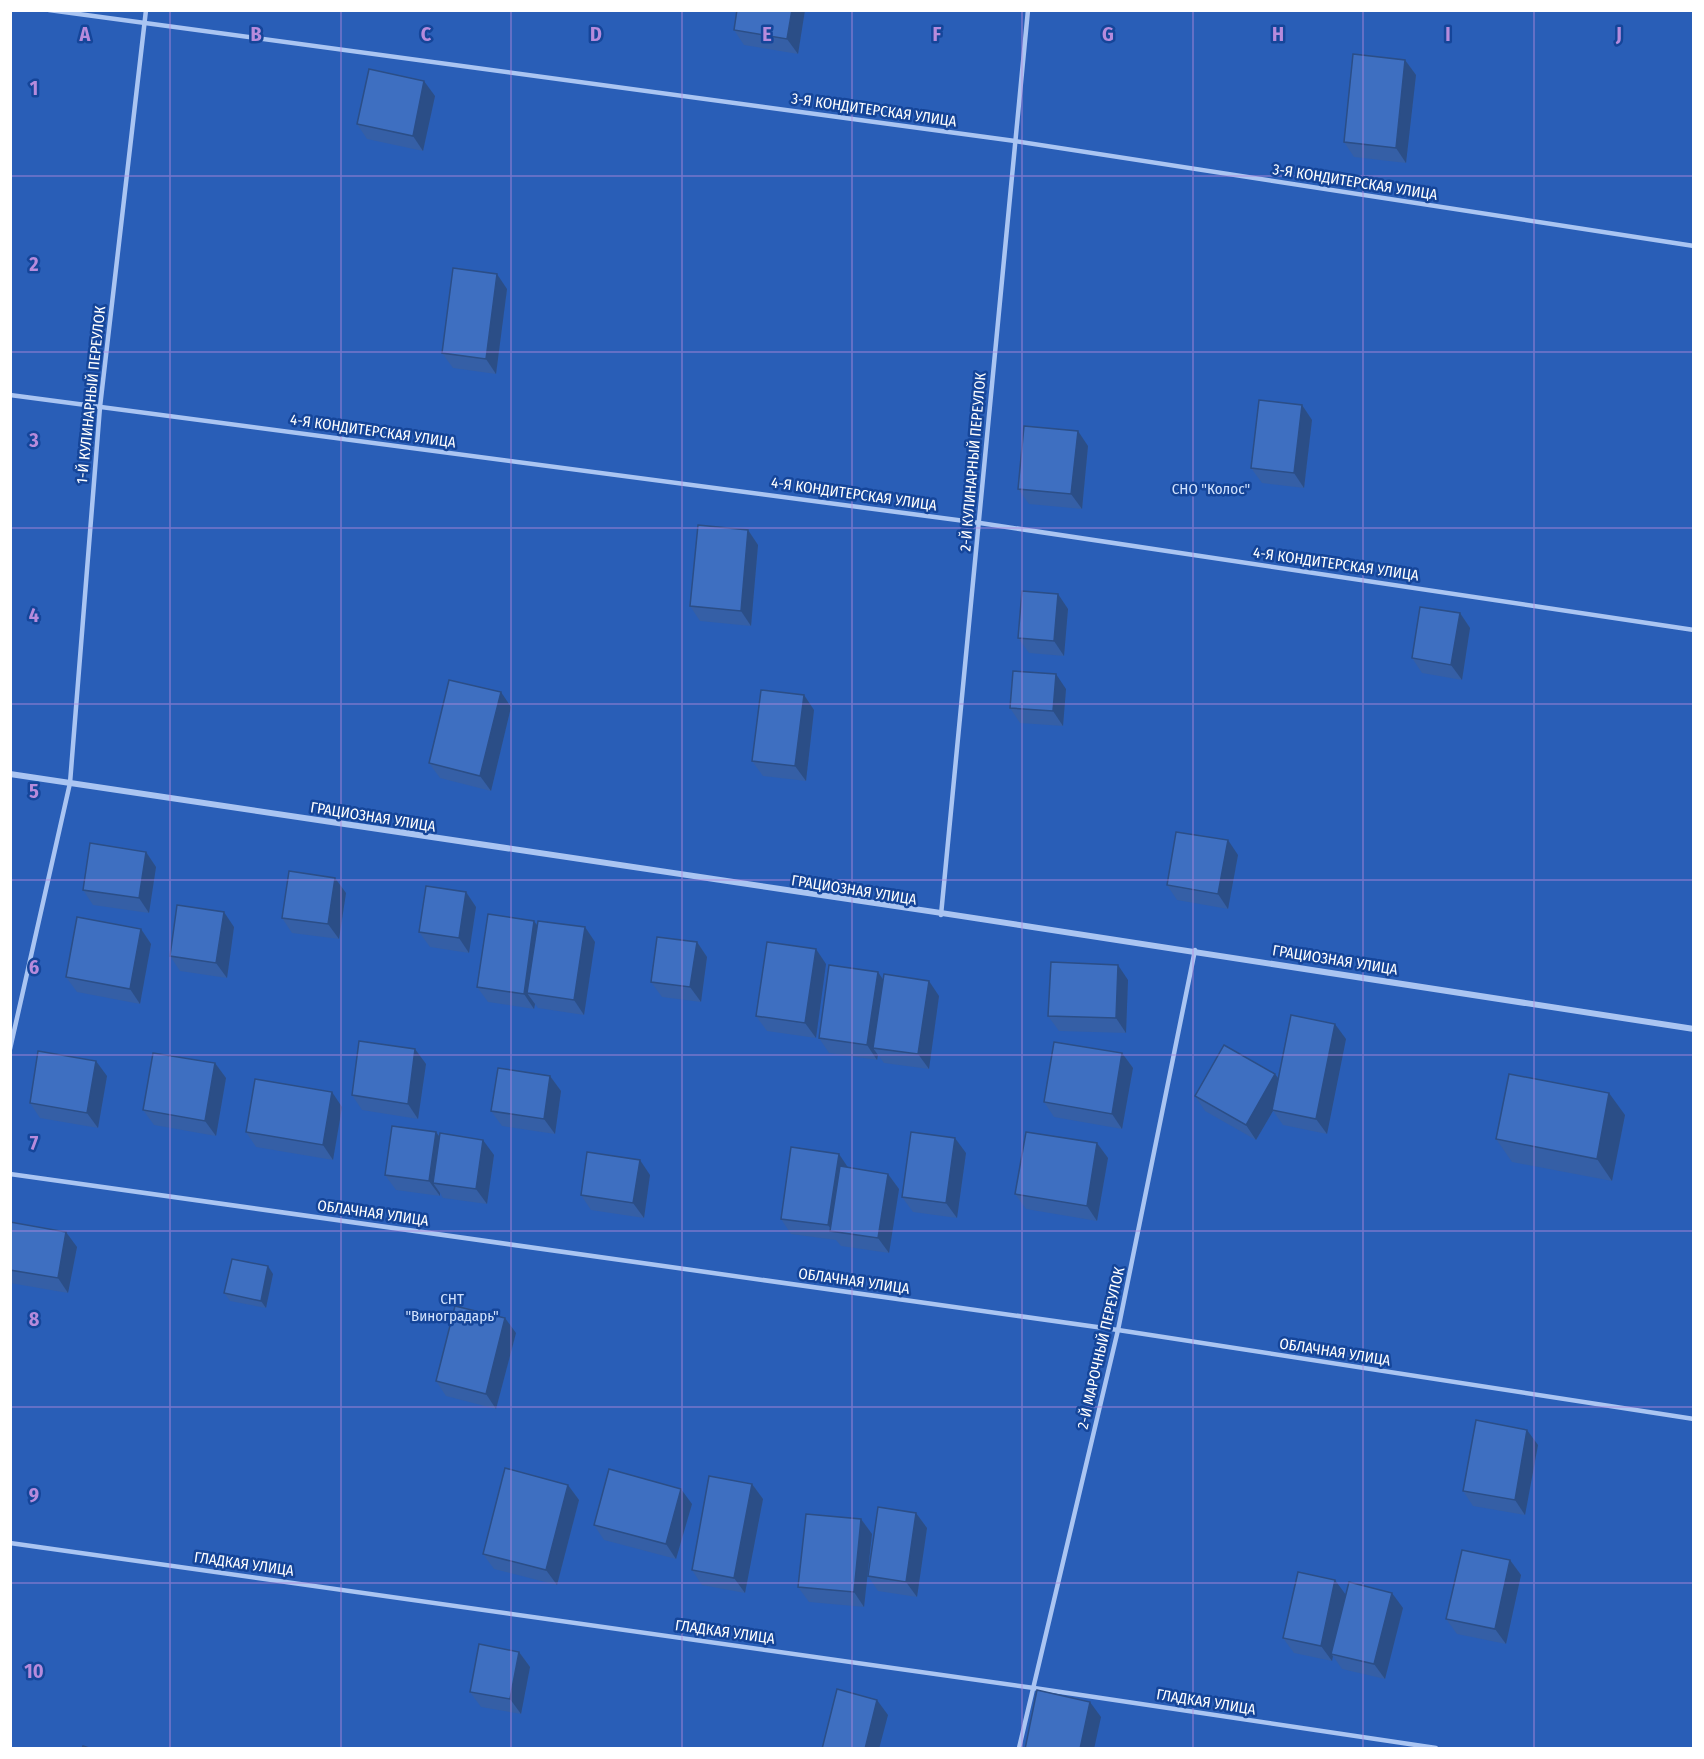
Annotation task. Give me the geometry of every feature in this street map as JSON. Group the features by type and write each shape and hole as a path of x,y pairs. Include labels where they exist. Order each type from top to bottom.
{"street":[{"name":"ГРАЦИОЗНАЯ УЛИЦА","path":"10,774 941,915 1195,950 1694,1029"}],"lane":[{"name":"3-Я КОНДИТЕРСКАЯ УЛИЦА","path":"49,10 1015,141 1694,246"},
{"name":"1-Й КУЛИНАРНЫЙ ПЕРЕУЛОК","path":"10,1049 70,783 100,407 146,10"},
{"name":"2-Й КУЛИНАРНЫЙ ПЕРЕУЛОК","path":"941,915 1029,10"},
{"name":"4-Я КОНДИТЕРСКАЯ УЛИЦА","path":"10,394 980,523 1694,630"},
{"name":"2-Й МАРОЧНЫЙ ПЕРЕУЛОК","path":"1019,1749 1118,1330 1195,950"},
{"name":"ОБЛАЧНАЯ УЛИЦА","path":"10,1174 1118,1330 1694,1419"},
{"name":"ГЛАДКАЯ УЛИЦА","path":"10,1543 1034,1688 1436,1749"}],"green space":[{"path":"11,11 1693,11 1693,1748 11,1748"}],"building":[{"path":"737,10 792,10 787,39 734,30"},
{"path":"1353,54 1405,60 1396,148 1344,142"},
{"path":"369,69 424,81 413,136 357,124"},
{"path":"453,268 497,274 486,359 442,353"},
{"path":"1259,400 1302,405 1294,473 1251,468"},
{"path":"1024,426 1078,431 1071,494 1018,489"},
{"path":"698,525 748,530 741,611 690,606"},
{"path":"1022,591 1058,594 1054,641 1018,638"},
{"path":"1420,607 1460,613 1451,665 1412,658"},
{"path":"1013,671 1056,674 1053,711 1010,708"},
{"path":"449,680 501,692 480,776 429,763"},
{"path":"761,690 804,695 795,766 752,761"},
{"path":"1176,832 1228,840 1218,894 1167,885"},
{"path":"90,843 146,852 139,898 83,890"},
{"path":"289,871 335,878 328,924 282,918"},
{"path":"426,886 466,892 459,938 419,932"},
{"path":"177,905 224,912 216,963 170,956"},
{"path":"488,914 534,921 524,994 477,987"},
{"path":"77,917 141,929 130,989 66,977"},
{"path":"538,921 585,927 574,1000 527,993"},
{"path":"657,937 697,942 690,987 651,982"},
{"path":"767,942 816,949 805,1023 756,1016"},
{"path":"1051,962 1118,965 1116,1018 1048,1016"},
{"path":"829,965 878,972 867,1045 819,1038"},
{"path":"884,974 929,981 918,1054 873,1048"},
{"path":"1291,1015 1335,1024 1316,1119 1272,1110"},
{"path":"359,1041 415,1049 408,1104 352,1095"},
{"path":"1054,1042 1122,1053 1112,1114 1044,1102"},
{"path":"1224,1045 1275,1074 1246,1125 1195,1096"},
{"path":"38,1051 96,1061 87,1113 30,1103"},
{"path":"153,1053 215,1063 205,1121 143,1110"},
{"path":"498,1068 550,1076 544,1119 491,1111"},
{"path":"1509,1074 1609,1093 1597,1159 1496,1139"},
{"path":"255,1079 332,1092 323,1145 246,1132"},
{"path":"392,1126 436,1132 429,1181 385,1175"},
{"path":"911,1132 955,1138 946,1203 902,1197"},
{"path":"1026,1132 1097,1143 1087,1206 1015,1194"},
{"path":"440,1133 483,1140 476,1189 433,1183"},
{"path":"791,1147 839,1154 828,1225 781,1219"},
{"path":"587,1152 640,1160 633,1203 581,1195"},
{"path":"840,1166 888,1174 878,1238 830,1231"},
{"path":"10,1222 66,1232 58,1278 10,1270"},
{"path":"232,1259 268,1266 261,1301 224,1293"},
{"path":"455,1306 505,1318 486,1394 436,1381"},
{"path":"1476,1420 1527,1430 1515,1500 1463,1491"},
{"path":"505,1468 568,1485 546,1570 483,1554"},
{"path":"609,1469 681,1489 666,1544 594,1525"},
{"path":"709,1476 752,1484 734,1578 692,1570"},
{"path":"878,1507 916,1513 906,1582 868,1576"},
{"path":"806,1514 861,1519 854,1592 798,1587"},
{"path":"1462,1550 1510,1560 1495,1629 1446,1619"},
{"path":"1298,1572 1335,1580 1321,1646 1283,1638"},
{"path":"1349,1582 1392,1593 1374,1664 1331,1654"},
{"path":"479,1644 519,1652 510,1699 470,1692"},
{"path":"837,1689 877,1700 865,1749 822,1749"},
{"path":"1037,1690 1090,1702 1080,1749 1025,1749"}],"park label":[{"name":"СНО \"Колос\"","path":"1211,489"},
{"name":"СНТ \"Виноградарь\"","path":"452,1308"}]}
